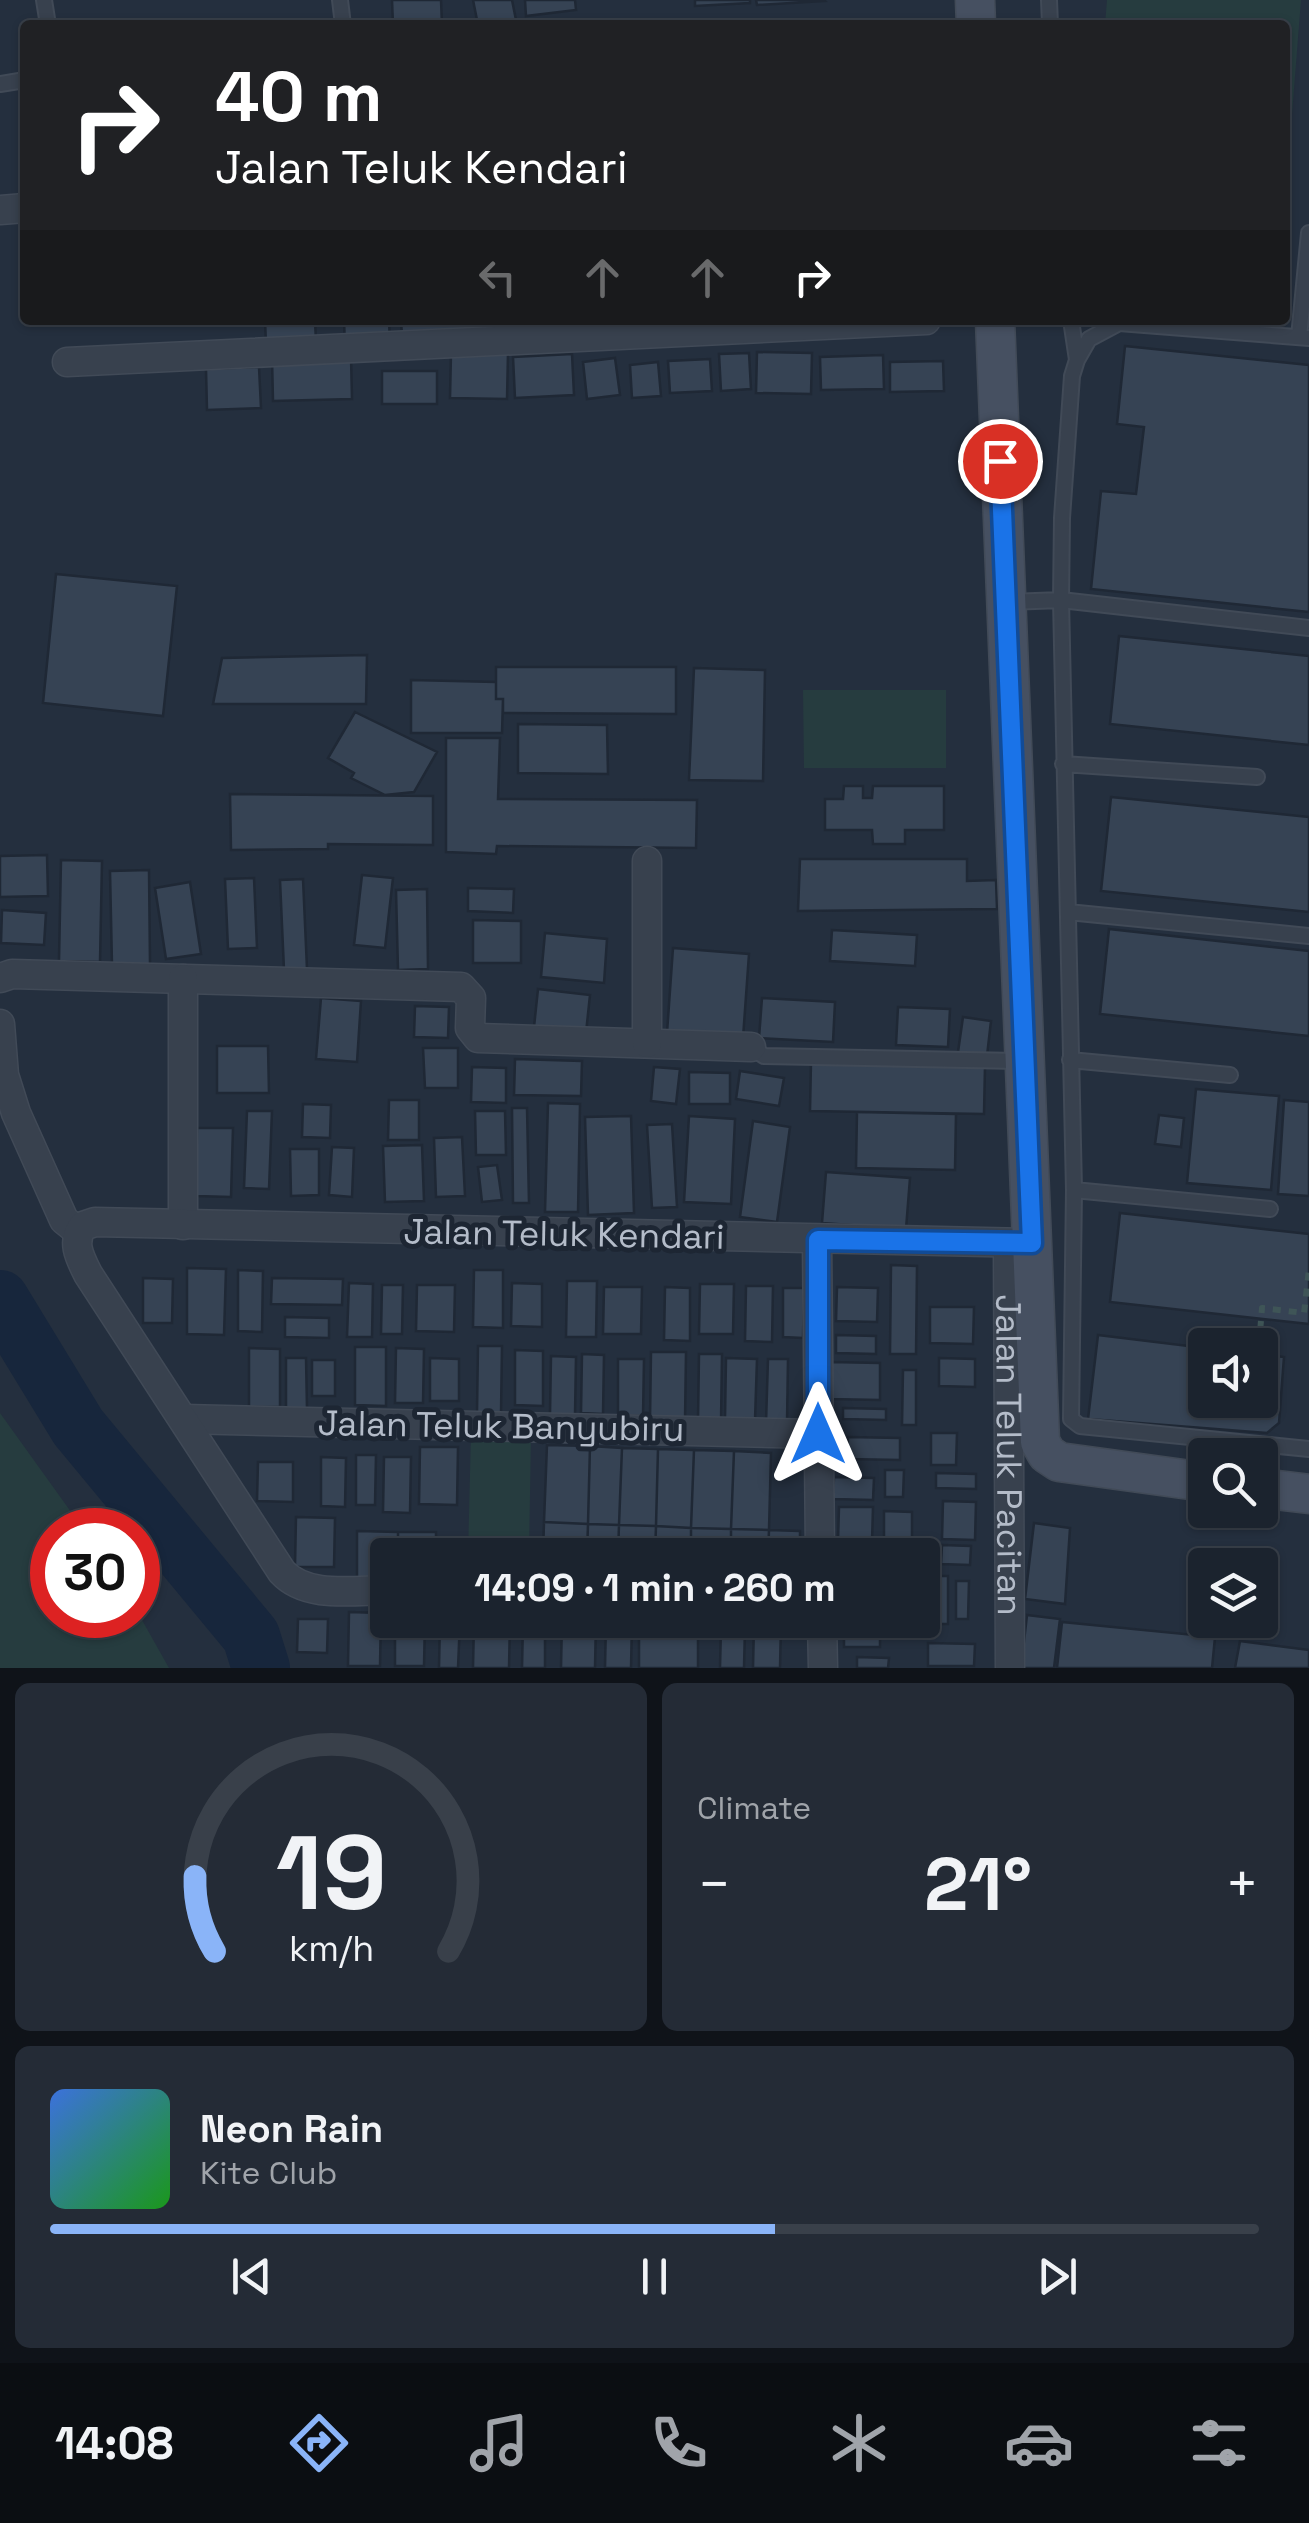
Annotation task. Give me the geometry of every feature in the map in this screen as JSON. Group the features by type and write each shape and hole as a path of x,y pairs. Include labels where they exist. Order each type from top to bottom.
{"street":[{"path":"67,362 824,325"},
{"name":"Jalan Teluk Pacitan","path":"995,325 1024,1061 1010,1668"},
{"path":"647,1043 648,861"},
{"path":"0,978 12,974 461,987 471,998 470,1028 478,1038 751,1047"},
{"path":"183,980 183,1225"},
{"path":"0,1024 4,1076 16,1113 64,1220 87,1227 78,1255 282,1572 294,1583 320,1590 370,1590"},
{"name":"Jalan Teluk Kendari","path":"87,1227 183,1225 1020,1243"},
{"path":"818,1240 820,1538"},
{"name":"Jalan Teluk Pacitan","path":"1020,1243 1038,1430 1044,1450 1059,1462 1188,1480"},
{"name":"Jalan Teluk Banyubiru","path":"184,1419 818,1434"},
{"path":"1278,1489 1306,1490"},
{"path":"822,1638 823,1668"}],"lane":[{"path":"1145,325 1304,337 1309,233"},
{"path":"1072,325 1076,360 1068,418 1061,600 1074,1190 1073,1422 1080,1426 1309,1448"},
{"path":"1076,360 1090,339 1115,325"},
{"path":"1006,602 1061,600 1309,628"},
{"path":"1063,764 1257,776"},
{"path":"1068,912 1309,936"},
{"path":"751,1047 764,1056 1024,1061"},
{"path":"1070,1060 1230,1075"},
{"path":"1074,1190 1270,1209"}],"path":[{"path":"1260,1328 1262,1308 1304,1313 1309,1269"}],"green space":[{"path":"1107,0 1301,0 1290,140 1290,20 1105,20"},
{"path":"803,690 946,690 946,768 804,768"},
{"path":"0,1413 68,1508 30,1508 30,1638 152,1638 169,1668 0,1668"},
{"path":"471,1433 531,1435 529,1538 468,1538"}],"building":[{"path":"392,0 441,0 442,20 393,20"},
{"path":"473,0 512,0 516,20 477,20"},
{"path":"525,0 575,0 576,10 526,16"},
{"path":"695,0 750,0 750,3 695,6"},
{"path":"756,0 824,0 825,1 757,5"},
{"path":"265,325 315,325 316,342 266,344"},
{"path":"344,325 389,325 390,344 345,346"},
{"path":"401,325 465,325 465,333 402,336"},
{"path":"480,325 561,327 481,332"},
{"path":"1125,346 1309,365 1309,612 1091,589 1101,491 1136,494 1144,427 1117,424"},
{"path":"757,352 812,353 811,394 756,393"},
{"path":"451,353 508,353 507,399 450,398"},
{"path":"749,353 751,389 721,391 719,354"},
{"path":"572,354 574,395 515,398 513,357"},
{"path":"883,355 884,389 821,390 820,357"},
{"path":"351,357 352,399 273,401 272,358"},
{"path":"615,358 620,395 587,399 583,362"},
{"path":"710,359 712,391 670,393 668,361"},
{"path":"943,361 944,391 890,392 890,362"},
{"path":"658,362 661,396 632,398 630,365"},
{"path":"259,367 261,408 207,410 206,369"},
{"path":"382,371 437,371 437,404 382,404"},
{"path":"56,574 177,586 163,716 43,703"},
{"path":"1119,636 1309,656 1309,745 1110,724"},
{"path":"367,655 366,704 213,704 222,658"},
{"path":"496,667 676,667 676,714 503,713 503,699 496,699"},
{"path":"694,668 765,670 763,781 689,780"},
{"path":"411,680 496,682 496,699 503,699 502,733 411,733"},
{"path":"355,712 437,752 414,792 385,795 351,778 354,773 328,758"},
{"path":"518,724 607,725 608,774 518,773"},
{"path":"446,738 500,738 498,799 697,800 696,848 497,846 496,854 446,852"},
{"path":"844,786 863,786 863,798 872,798 873,786 944,786 944,830 905,830 905,844 873,844 872,830 825,830 825,799 843,799"},
{"path":"230,794 433,796 433,845 328,844 328,849 231,850"},
{"path":"1111,797 1309,817 1309,912 1101,891"},
{"path":"47,855 48,896 0,897 0,856"},
{"path":"800,859 967,859 967,881 996,880 997,909 798,911"},
{"path":"61,860 102,861 100,962 59,961"},
{"path":"149,870 150,964 112,965 110,871"},
{"path":"362,875 393,878 385,948 354,945"},
{"path":"254,878 257,948 228,949 225,879"},
{"path":"303,879 307,969 284,970 280,880"},
{"path":"190,882 201,954 166,959 155,888"},
{"path":"468,888 514,889 513,913 468,911"},
{"path":"427,889 428,969 398,970 396,890"},
{"path":"2,910 46,913 44,945 1,943"},
{"path":"473,920 521,921 521,963 473,963"},
{"path":"1109,929 1309,951 1309,1036 1100,1014"},
{"path":"832,930 917,935 915,966 830,961"},
{"path":"545,933 607,939 604,983 541,977"},
{"path":"673,948 749,954 743,1038 667,1033"},
{"path":"538,989 590,995 586,1033 534,1027"},
{"path":"321,998 361,1001 357,1062 316,1059"},
{"path":"762,998 835,1002 833,1042 759,1038"},
{"path":"415,1006 449,1007 448,1038 414,1037"},
{"path":"898,1007 950,1009 948,1047 896,1045"},
{"path":"963,1017 991,1021 987,1056 958,1052"},
{"path":"217,1046 268,1046 269,1093 217,1093"},
{"path":"423,1048 458,1048 458,1088 425,1088"},
{"path":"515,1059 582,1061 581,1096 514,1095"},
{"path":"811,1062 985,1066 984,1114 810,1111"},
{"path":"472,1067 506,1068 506,1103 471,1102"},
{"path":"654,1067 680,1069 676,1104 651,1101"},
{"path":"740,1071 784,1078 779,1106 736,1099"},
{"path":"689,1072 730,1073 730,1104 689,1104"},
{"path":"1196,1089 1279,1096 1271,1190 1187,1183"},
{"path":"389,1100 419,1100 419,1140 388,1140"},
{"path":"1284,1100 1309,1102 1309,1196 1278,1194"},
{"path":"548,1103 580,1104 578,1212 545,1212"},
{"path":"303,1104 331,1105 330,1138 302,1137"},
{"path":"512,1108 527,1108 529,1203 513,1203"},
{"path":"247,1111 272,1111 269,1189 244,1188"},
{"path":"475,1111 505,1111 506,1155 476,1155"},
{"path":"857,1112 956,1114 955,1170 856,1168"},
{"path":"1159,1115 1184,1118 1181,1147 1155,1144"},
{"path":"631,1116 634,1213 588,1215 585,1117"},
{"path":"689,1116 735,1119 731,1204 684,1202"},
{"path":"753,1121 790,1127 777,1222 740,1217"},
{"path":"672,1124 677,1207 652,1208 647,1125"},
{"path":"197,1128 233,1128 231,1197 196,1196"},
{"path":"462,1137 465,1196 436,1197 434,1138"},
{"path":"422,1145 424,1201 385,1202 383,1146"},
{"path":"332,1147 354,1148 352,1197 329,1195"},
{"path":"290,1149 319,1149 319,1195 291,1196"},
{"path":"497,1165 502,1200 482,1202 478,1167"},
{"path":"826,1172 910,1178 906,1229 822,1223"},
{"path":"1120,1213 1309,1234 1309,1324 1110,1302"},
{"path":"891,1265 917,1266 916,1354 890,1354"},
{"path":"187,1268 226,1269 224,1335 187,1334"},
{"path":"238,1270 263,1271 262,1332 238,1331"},
{"path":"474,1270 503,1270 503,1328 473,1327"},
{"path":"143,1278 173,1279 172,1323 143,1323"},
{"path":"272,1278 343,1279 342,1305 271,1304"},
{"path":"567,1281 597,1281 596,1337 566,1337"},
{"path":"349,1283 373,1284 372,1337 347,1337"},
{"path":"512,1283 542,1284 542,1327 511,1326"},
{"path":"700,1284 734,1284 733,1334 699,1334"},
{"path":"382,1285 403,1285 402,1334 381,1334"},
{"path":"417,1285 455,1285 454,1332 416,1331"},
{"path":"746,1286 773,1286 772,1342 745,1341"},
{"path":"604,1287 642,1287 641,1334 603,1334"},
{"path":"665,1287 690,1288 690,1341 664,1340"},
{"path":"837,1287 878,1288 877,1322 836,1321"},
{"path":"783,1288 804,1288 803,1338 783,1337"},
{"path":"930,1307 974,1307 973,1344 930,1343"},
{"path":"285,1317 329,1318 329,1338 285,1337"},
{"path":"836,1335 876,1336 876,1354 836,1353"},
{"path":"1098,1335 1188,1346 1188,1418 1278,1418 1278,1356 1284,1357 1279,1423 1267,1433 1088,1419"},
{"path":"478,1346 502,1346 501,1413 477,1413"},
{"path":"355,1347 386,1347 386,1406 355,1405"},
{"path":"249,1348 280,1349 280,1407 249,1407"},
{"path":"396,1348 424,1349 423,1403 395,1403"},
{"path":"515,1350 543,1351 543,1406 515,1405"},
{"path":"651,1352 686,1352 685,1421 650,1420"},
{"path":"582,1354 604,1355 603,1414 581,1413"},
{"path":"699,1354 722,1354 721,1422 698,1422"},
{"path":"551,1356 576,1357 575,1415 550,1414"},
{"path":"286,1358 306,1358 307,1409 286,1409"},
{"path":"430,1358 459,1359 459,1401 430,1401"},
{"path":"726,1358 757,1359 755,1420 725,1419"},
{"path":"939,1358 975,1359 975,1387 939,1386"},
{"path":"618,1359 644,1359 643,1416 618,1415"},
{"path":"768,1359 788,1359 787,1423 766,1423"},
{"path":"312,1360 335,1360 335,1396 312,1396"},
{"path":"830,1362 880,1363 880,1400 829,1399"},
{"path":"903,1370 916,1370 916,1425 902,1425"},
{"path":"843,1408 886,1409 886,1420 843,1419"},
{"path":"931,1433 957,1433 956,1465 931,1465"},
{"path":"848,1437 900,1438 900,1460 847,1459"},
{"path":"547,1445 590,1446 588,1524 544,1522"},
{"path":"590,1446 622,1448 619,1525 588,1524"},
{"path":"420,1447 458,1447 457,1505 419,1504"},
{"path":"622,1448 658,1449 656,1526 619,1525"},
{"path":"658,1449 694,1450 691,1528 656,1526"},
{"path":"694,1450 734,1451 731,1529 691,1528"},
{"path":"734,1451 771,1453 769,1530 731,1529"},
{"path":"356,1455 376,1455 375,1505 356,1505"},
{"path":"321,1457 346,1458 345,1507 321,1506"},
{"path":"384,1457 411,1457 410,1513 383,1512"},
{"path":"258,1462 293,1462 293,1502 257,1501"},
{"path":"885,1470 904,1470 903,1497 885,1497"},
{"path":"936,1473 976,1474 976,1489 936,1488"},
{"path":"834,1477 874,1478 873,1500 833,1499"},
{"path":"943,1501 976,1502 975,1540 942,1539"},
{"path":"839,1507 873,1507 872,1538 838,1538"},
{"path":"884,1511 912,1512 912,1538 884,1538"},
{"path":"296,1517 335,1518 334,1567 295,1567"},
{"path":"544,1522 588,1524 588,1538 544,1538"},
{"path":"1034,1523 1070,1528 1065,1604 1025,1599"},
{"path":"588,1524 619,1525 619,1538 588,1538"},
{"path":"619,1525 656,1526 656,1538 619,1538"},
{"path":"656,1526 691,1528 691,1538 656,1538"},
{"path":"691,1528 731,1529 731,1538 691,1538"},
{"path":"731,1529 769,1530 769,1538 731,1538"},
{"path":"769,1530 800,1531 800,1538 769,1538"},
{"path":"357,1531 398,1532 398,1538 370,1538 370,1583 357,1583"},
{"path":"398,1532 436,1532 436,1538 398,1538"},
{"path":"942,1545 971,1546 970,1565 941,1564"},
{"path":"940,1576 948,1576 948,1624 940,1624"},
{"path":"956,1581 969,1581 968,1619 956,1619"},
{"path":"349,1612 370,1613 370,1638 381,1638 380,1666 348,1666"},
{"path":"1027,1615 1060,1619 1054,1668 1021,1668"},
{"path":"298,1619 328,1619 327,1653 297,1652"},
{"path":"1062,1622 1215,1638 1212,1668 1057,1668"},
{"path":"395,1638 425,1638 424,1666 395,1666"},
{"path":"440,1638 459,1638 458,1668 439,1668"},
{"path":"474,1638 510,1638 509,1668 473,1668"},
{"path":"523,1638 545,1638 545,1668 522,1668"},
{"path":"562,1638 596,1638 595,1668 561,1668"},
{"path":"606,1638 632,1638 631,1668 605,1668"},
{"path":"639,1638 698,1638 698,1668 639,1668"},
{"path":"721,1638 745,1638 744,1668 720,1668"},
{"path":"754,1638 781,1638 780,1668 753,1668"},
{"path":"844,1638 880,1638 880,1647 844,1647"},
{"path":"1240,1641 1309,1650 1309,1668 1235,1668"},
{"path":"928,1643 975,1644 974,1666 928,1666"},
{"path":"857,1657 889,1658 888,1668 857,1668"}],"waterway":[{"path":"0,1299 78,1427 251,1636 261,1668"}],"route":[{"path":"818,1434 818,1240 1032,1243 1000,461"}]}
